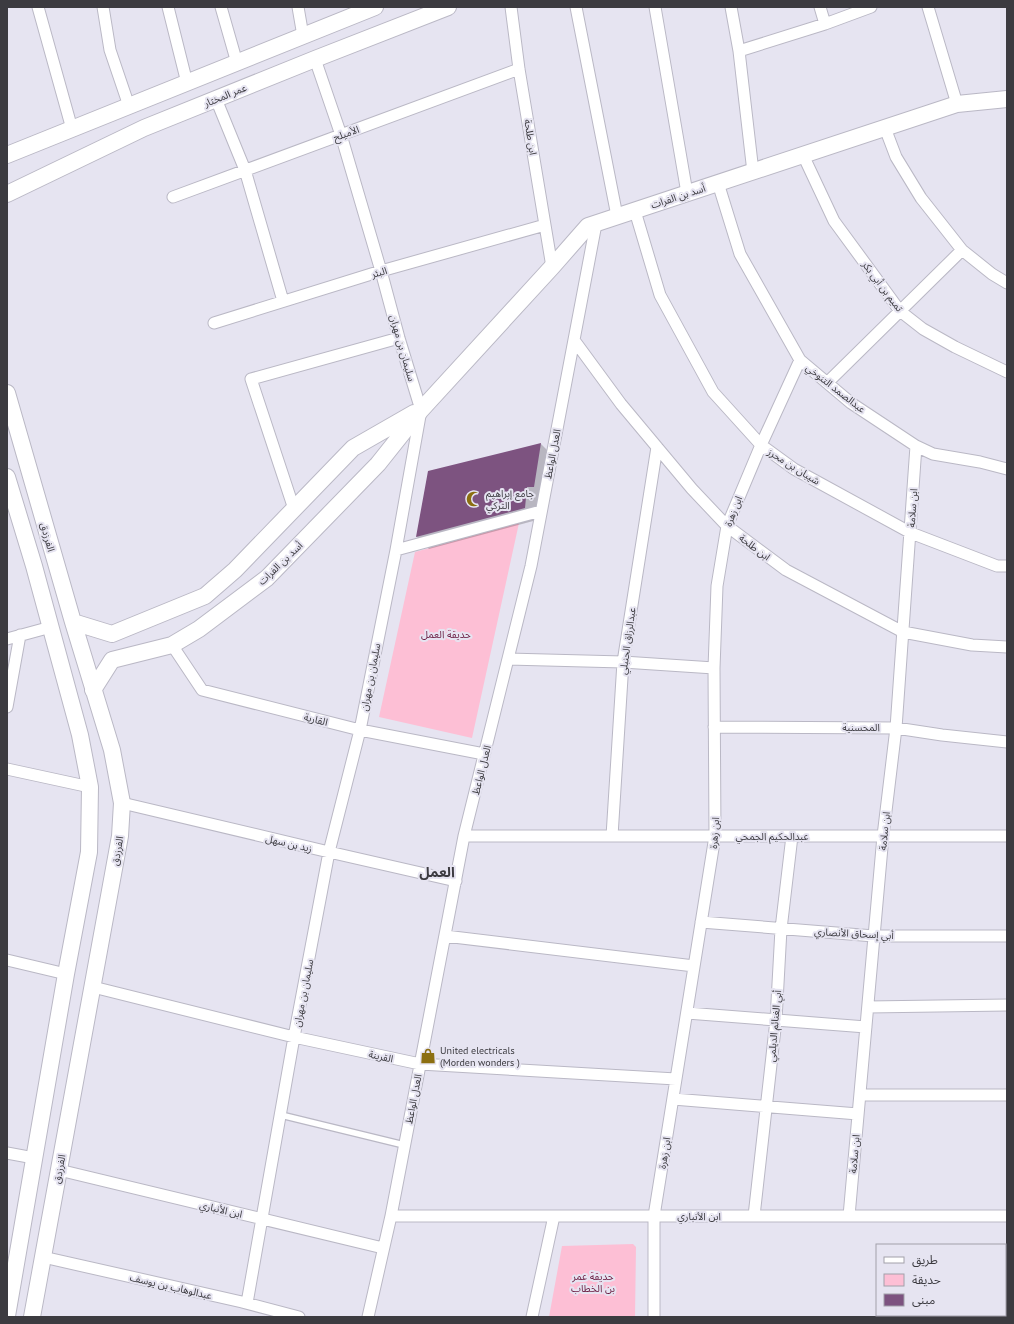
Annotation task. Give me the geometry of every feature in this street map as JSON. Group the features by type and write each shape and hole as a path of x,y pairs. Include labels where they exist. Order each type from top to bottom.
{"street":[{"path":"38,7 72,129"},
{"path":"103,7 110,50 129,106"},
{"path":"168,7 187,83"},
{"path":"222,7 237,63"},
{"path":"298,7 304,36"},
{"path":"7,155 375,7"},
{"name":"عمر المختار","path":"7,194 144,128 448,7"},
{"name":"ابن طلحة","path":"511,7 519,69 552,267"},
{"path":"576,7 617,216"},
{"path":"655,7 687,193"},
{"path":"731,7 739,51 753,172"},
{"path":"820,7 825,24"},
{"path":"739,51 825,24 871,7"},
{"path":"928,7 957,104"},
{"name":"سليمان بن مهران","path":"247,1303 294,1037 329,852 360,730 396,550 421,410 341,135 315,59"},
{"name":"الأميلح","path":"173,197 519,69"},
{"path":"216,99 245,170 283,301"},
{"name":"أسد بن الفرات","path":"93,690 112,660 172,645 199,629 267,578 378,464 421,410 588,226 957,104 1007,99"},
{"path":"885,128 896,157 921,198 962,250 992,274 1007,283"},
{"name":"تميم بن أبي بكر","path":"803,155 834,221 900,311 922,329 1007,372"},
{"name":"عبدالصمد التنوخي","path":"718,183 740,254 800,360 851,403 916,446 933,454 980,462 1007,469"},
{"name":"شيبان بن محرز","path":"635,211 660,295 713,392 761,445 794,469 911,533 998,566 1007,566"},
{"name":"العدل الواعظ","path":"368,1317 391,1216 464,836 531,566 596,224"},
{"name":"البئر","path":"214,323 381,271 545,225"},
{"path":"827,383 962,250"},
{"path":"294,509 251,379 399,338"},
{"name":"ابن طلحة","path":"574,340 621,404 692,489 727,526 786,570 903,632 972,645 1007,646"},
{"name":"ابن زهرة","path":"654,1317 654,1216 716,836 714,668 717,586 727,526 761,445 800,360"},
{"name":"الفرزدق","path":"7,393 73,622 112,750 122,803 120,836 32,1317"},
{"name":"أسد بن الفرات","path":"73,622 112,634 204,596 235,570 353,448 421,410"},
{"name":"ابن سلامة","path":"849,1216 883,836 896,728 916,446"},
{"name":"عبدالرزاق الحنبلي","path":"612,836 623,662 657,447"},
{"path":"7,477 34,566 80,736 90,788 89,852 66,974 7,1316"},
{"path":"396,550 541,511"},
{"path":"7,638 50,627"},
{"path":"7,707 20,635"},
{"name":"القارية","path":"172,645 202,690 360,730 484,754"},
{"path":"508,659 623,662 714,668"},
{"name":"المحسنية","path":"714,727 896,728 1007,742"},
{"path":"7,769 90,788"},
{"name":"زيد بن سهل","path":"122,803 456,881"},
{"name":"عبدالحكيم الجمحي","path":"464,836 1007,836"},
{"name":"أبي الغنائم الديلمي","path":"754,1216 776,1020 781,929 792,836"},
{"name":"أبي إسحاق الأنصاري","path":"702,922 874,936 1007,936"},
{"path":"445,936 694,966"},
{"path":"7,960 66,974"},
{"name":"القرينة","path":"93,987 294,1037 420,1064 676,1079"},
{"path":"868,1007 1007,1005"},
{"path":"687,1012 866,1027"},
{"path":"860,1095 1007,1095"},
{"path":"673,1099 858,1114"},
{"path":"7,1153 34,1158"},
{"name":"ابن الأنباري","path":"59,1170 383,1248"},
{"name":"ابن الأنباري","path":"391,1216 1007,1216"},
{"path":"532,1317 554,1216"},
{"name":"عبدالوهاب بن يوسف","path":"43,1257 247,1303 299,1317"}],"lane":[{"path":"281,1114 404,1145"}],"green space":[{"name":"حديقة العمل","path":"519,523 472,738 379,717 415,552"},
{"name":"حديقة عمر بن الخطاب","path":"633,1244 636,1247 635,1317 549,1317 562,1246"}],"building":[{"name":"جامع إبراهيم التركي","path":"541,443 534,487 527,487 525,508 416,537 428,471"}],"place":[{"name":"جامع إبراهيم التركي","path":"474,499"},
{"name":"United electricals (Morden wonders )","path":"428,1056"}],"district":[{"name":"العمل","path":"437,872"}]}
